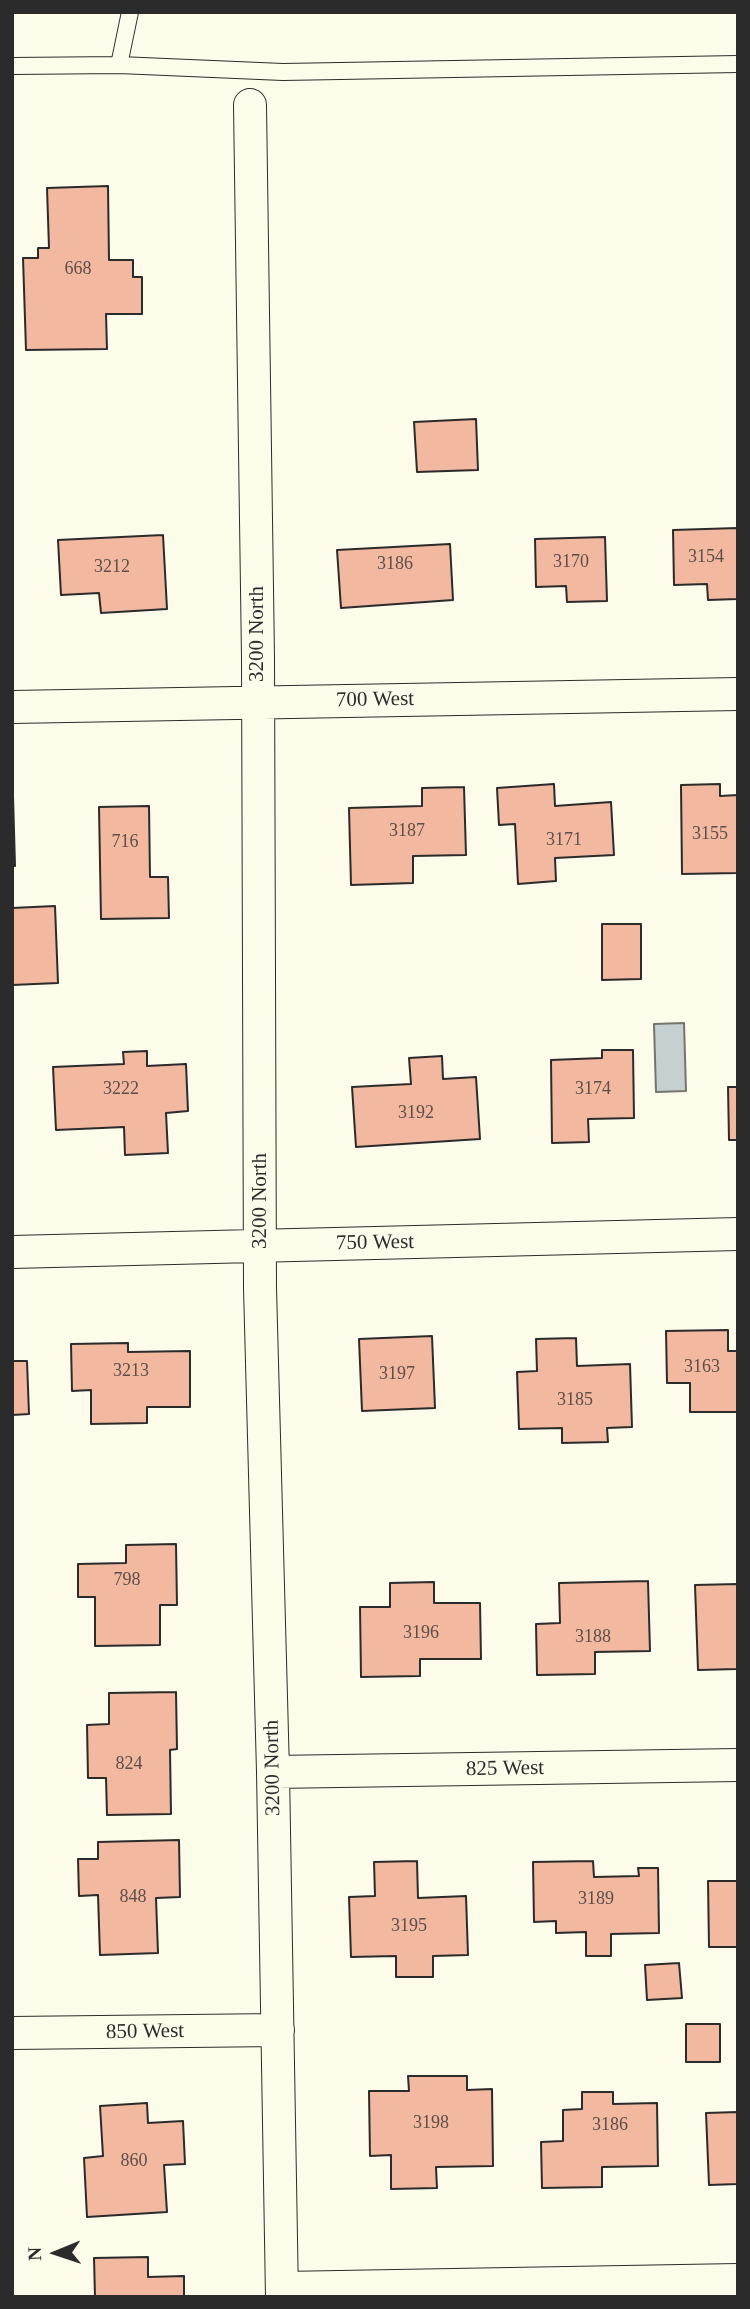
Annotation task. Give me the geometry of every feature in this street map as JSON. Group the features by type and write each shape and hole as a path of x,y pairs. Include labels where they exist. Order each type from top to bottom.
{"street":[{"name":"3200 North","path":"250,105 260,1246 282,2292"},
{"name":"700 West","path":"12,707 738,694"},
{"name":"750 West","path":"12,1252 738,1234"},
{"name":"825 West","path":"273,1772 738,1765"},
{"name":"850 West","path":"12,2033 278,2030"},
{"path":"282,2292 738,2280"}],"lane":[{"path":"119,65 130,12"},
{"path":"12,66 119,65 283,72 738,64"}],"shaded area":[{"path":"684,1023 686,1091 656,1092 654,1024"}],"building":[{"path":"108,186 109,260 133,260 133,277 142,277 142,314 106,314 107,349 26,350 23,258 38,258 38,248 49,248 47,188"},
{"path":"476,419 478,470 417,472 414,422"},
{"path":"738,528 738,599 708,600 707,584 674,585 673,530"},
{"path":"163,535 167,609 101,613 99,593 61,595 58,540"},
{"path":"605,537 607,601 567,602 566,586 536,587 535,539"},
{"path":"450,544 453,600 341,608 337,550"},
{"path":"554,784 555,806 611,802 614,855 555,858 556,881 518,884 515,824 499,825 497,788"},
{"path":"720,784 720,796 738,795 738,873 682,874 681,785"},
{"path":"464,787 466,855 413,856 413,883 351,885 349,808 422,806 422,788"},
{"path":"13,796 15,866 12,866"},
{"path":"149,806 150,877 168,877 169,918 101,919 99,807"},
{"path":"55,906 58,983 12,985 12,908"},
{"path":"602,924 641,924 641,979 602,980"},
{"path":"602,1050 633,1050 634,1118 588,1119 589,1142 552,1143 551,1060 602,1058"},
{"path":"147,1051 147,1066 186,1064 188,1111 166,1113 168,1153 125,1155 124,1127 56,1130 53,1067 124,1064 123,1052"},
{"path":"442,1056 443,1079 476,1077 480,1139 356,1147 352,1087 411,1084 409,1058"},
{"path":"728,1087 738,1087 738,1140 729,1140"},
{"path":"728,1330 728,1351 738,1351 738,1412 690,1412 690,1383 667,1383 666,1331"},
{"path":"432,1336 435,1408 362,1411 359,1339"},
{"path":"576,1338 577,1366 630,1364 632,1427 607,1428 608,1442 562,1443 562,1428 519,1429 517,1372 537,1371 536,1339"},
{"path":"128,1343 128,1352 190,1351 190,1407 147,1407 147,1423 91,1424 91,1390 72,1391 71,1344"},
{"path":"12,1361 27,1361 29,1414 12,1415"},
{"path":"176,1544 177,1605 160,1605 160,1645 95,1646 95,1597 78,1597 78,1564 126,1563 126,1545"},
{"path":"648,1581 650,1651 595,1652 595,1674 537,1675 536,1624 560,1623 559,1583"},
{"path":"434,1582 434,1603 480,1603 481,1659 420,1659 420,1676 361,1677 360,1607 390,1607 390,1583"},
{"path":"738,1584 738,1669 698,1670 695,1585"},
{"path":"176,1692 177,1749 170,1750 171,1814 107,1815 106,1778 88,1778 87,1725 109,1724 109,1693"},
{"path":"179,1840 180,1897 156,1898 158,1953 100,1955 98,1895 79,1896 78,1859 98,1859 98,1842"},
{"path":"417,1861 418,1898 466,1896 468,1955 433,1956 433,1977 396,1977 396,1956 351,1957 349,1897 375,1896 374,1862"},
{"path":"593,1861 594,1877 639,1876 638,1868 658,1868 659,1933 611,1934 611,1956 586,1956 586,1932 556,1933 556,1921 534,1922 533,1862"},
{"path":"708,1881 738,1881 738,1947 709,1947"},
{"path":"679,1963 682,1998 647,2000 645,1965"},
{"path":"686,2024 720,2024 720,2062 686,2062"},
{"path":"408,2076 467,2076 467,2090 492,2089 493,2166 436,2167 437,2188 391,2189 391,2155 370,2156 369,2091 409,2091"},
{"path":"582,2092 613,2092 613,2104 657,2103 658,2166 602,2167 602,2187 542,2188 541,2142 563,2141 563,2110 582,2109"},
{"path":"147,2103 148,2123 183,2121 185,2164 164,2165 167,2212 87,2217 84,2158 103,2156 100,2106"},
{"path":"738,2112 738,2184 709,2185 706,2113"},
{"path":"148,2257 148,2277 184,2276 184,2297 95,2297 94,2258"}]}
